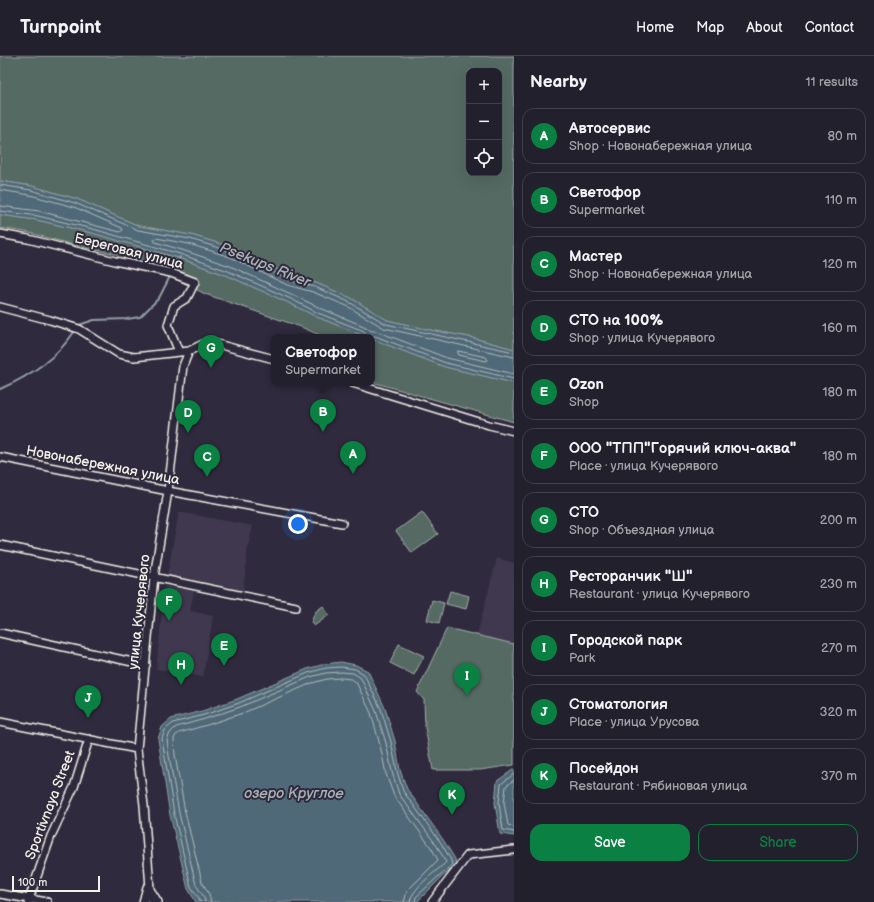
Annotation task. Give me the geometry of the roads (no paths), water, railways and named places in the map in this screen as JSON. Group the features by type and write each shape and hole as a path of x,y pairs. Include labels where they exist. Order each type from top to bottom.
{"street":[{"name":"Береговая улица","path":"0,234 28,239 115,261 171,273 195,282 187,298 174,306 168,325 179,352"},
{"path":"0,307 79,329 119,354 134,357 189,351 202,344 217,344 271,358"},
{"name":"улица Кучерявого","path":"151,902 144,805 137,749 154,577 168,491 183,366 189,351"},
{"path":"362,386 489,425 514,431"},
{"name":"Новонабережная улица","path":"0,458 342,523"},
{"path":"0,545 296,607"},
{"path":"0,633 146,665"},
{"path":"0,722 137,749"},
{"name":"Sportivnaya Street","path":"28,901 51,836 74,787 89,740"},
{"path":"432,902 468,855 514,850"},
{"name":"улица Кучерявого","path":"143,902 148,877"},
{"name":"улица Кучерявого","path":"149,887 158,902"},
{"path":"0,894 28,901 47,902"}],"water":[{"name":"Psekups River","path":"0,181 32,186 77,199 139,226 191,235 234,248 290,276 316,283 351,298 387,320 469,337 514,349 514,383 445,367 375,340 375,334 360,334 317,317 226,275 179,258 92,233 37,220 0,215"},
{"name":"озеро Круглое","path":"341,662 356,665 368,671 385,708 395,741 400,770 407,789 455,859 456,864 453,869 443,876 417,902 196,902 188,889 170,815 158,739 162,727 171,719 202,711 237,699 307,669 325,664"},
{"path":"514,769 514,836 500,834 495,803 497,781"}],"waterway":[{"path":"79,325 94,320 140,317 159,298 180,257"},
{"path":"0,389 42,366 67,342 74,332"}],"place":[{"name":"СТО","path":"211,368"},
{"name":"Светофор","path":"323,432"},
{"name":"СТО на 100%","path":"188,433"},
{"name":"Автосервис","path":"353,474"},
{"name":"Мастер","path":"207,477"},
{"name":"ООО \"ТПП\"Горячий ключ-аква\"","path":"169,621"},
{"name":"Ozon","path":"224,666"},
{"name":"Ресторанчик \"Ш\"","path":"181,685"},
{"name":"Городской парк","path":"467,696"},
{"name":"Стоматология","path":"88,718"},
{"name":"Посейдон","path":"452,815"}]}
